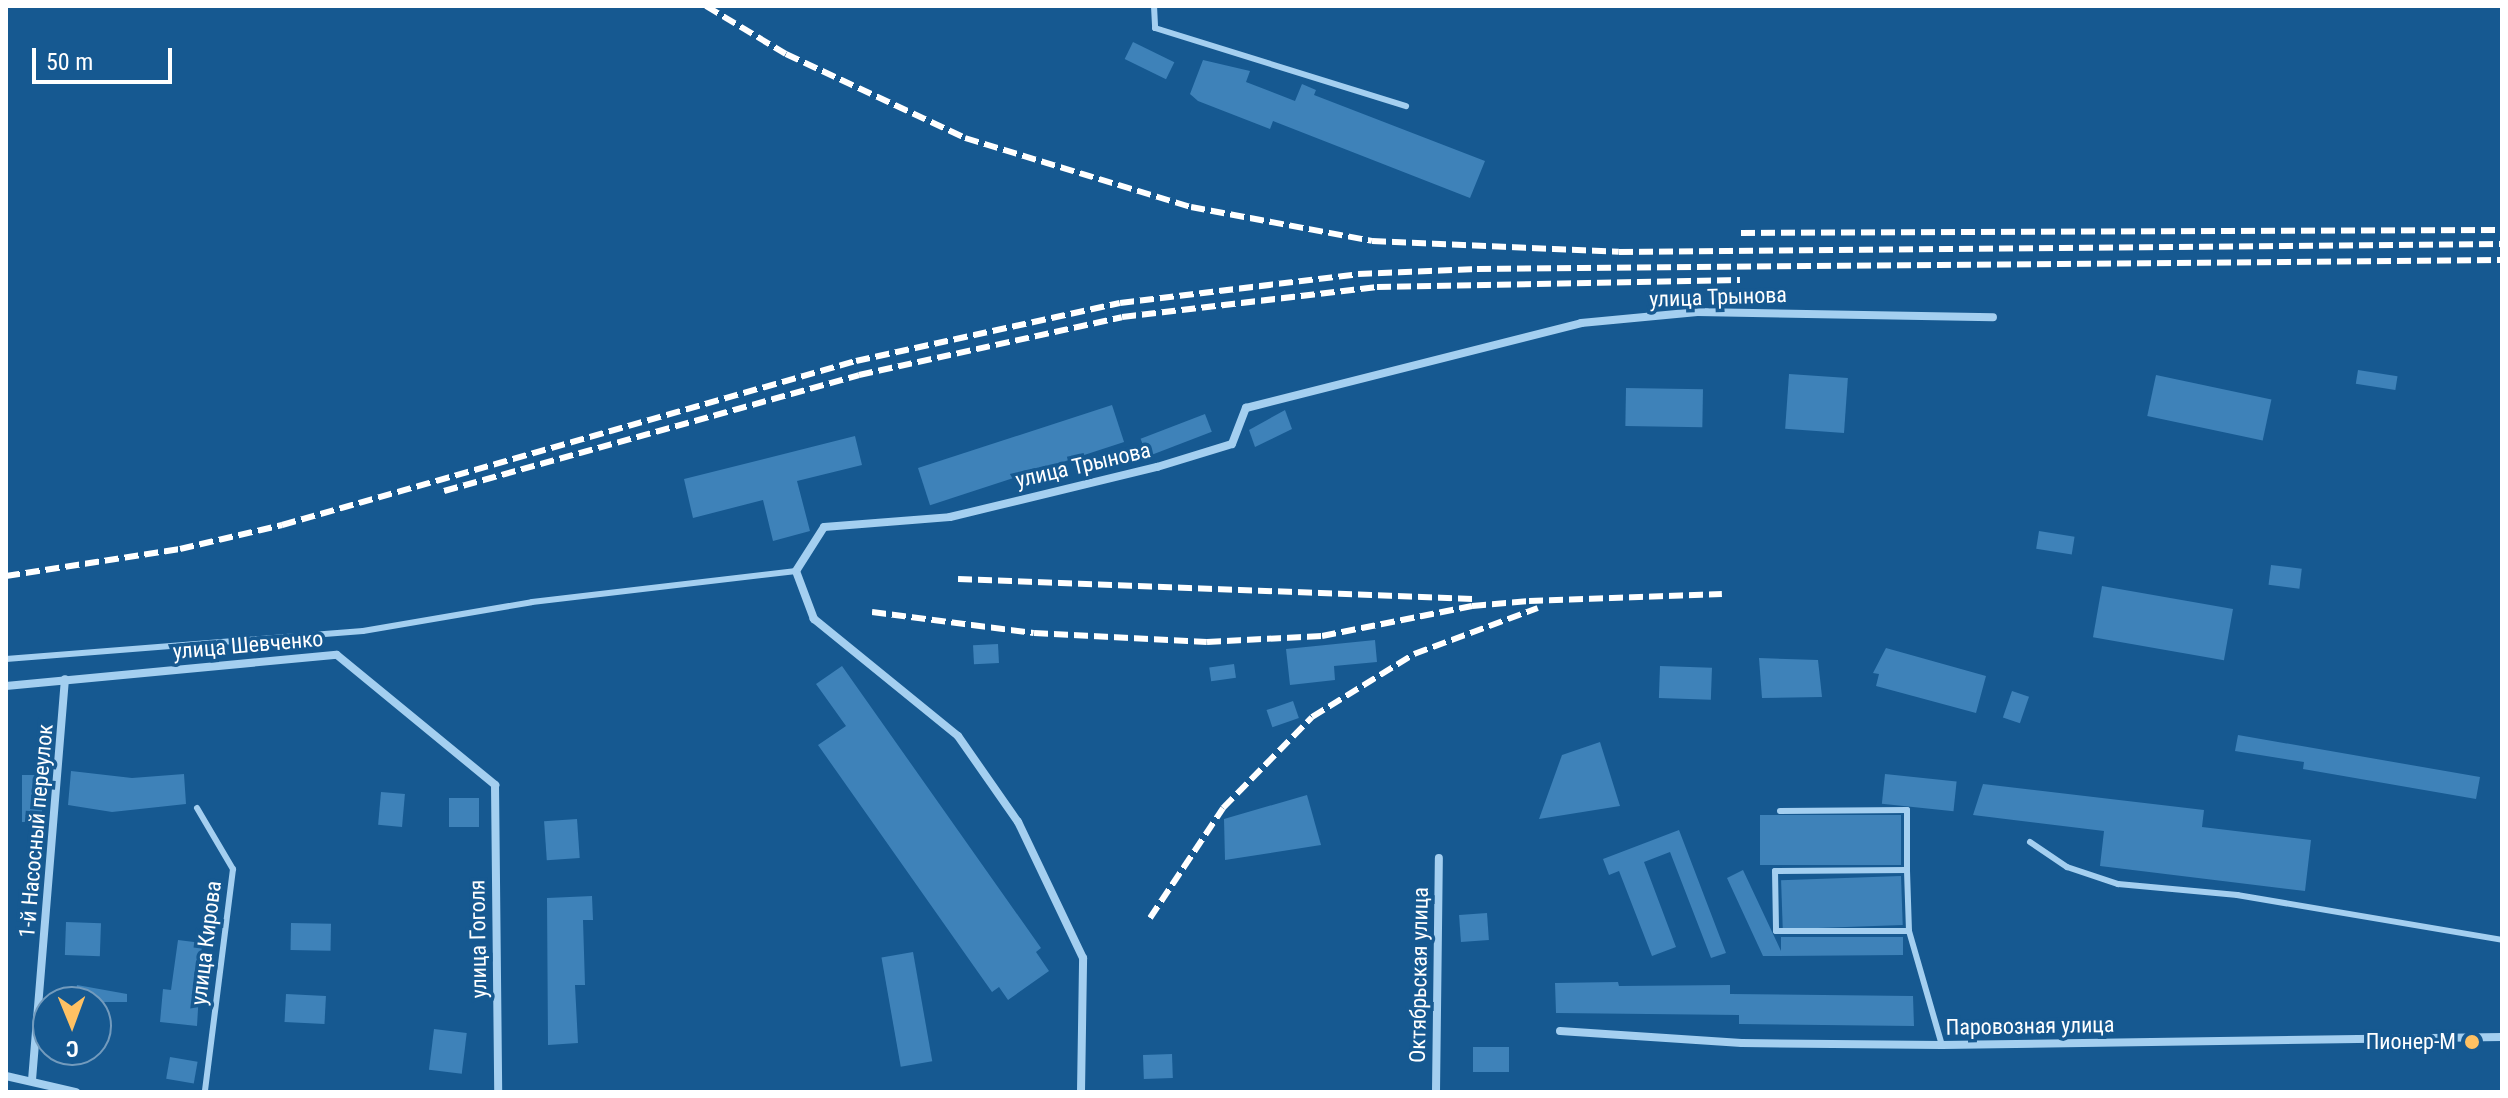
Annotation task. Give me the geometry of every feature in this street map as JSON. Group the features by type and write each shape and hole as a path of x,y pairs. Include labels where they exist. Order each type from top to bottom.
{"street":[{"name":"улица Трынова","path":"796,571 824,527 950,517 1157,467 1232,444 1246,408 1581,323 1697,312 1993,317"},
{"path":"796,571 814,619 958,736 1018,822 1083,958 1081,1092"},
{"name":"улица Шевченко","path":"6,686 337,655 495,785"},
{"name":"1-й Насосный переулок","path":"32,1080 65,679"},
{"name":"улица Гоголя","path":"495,785 498,1092"},
{"name":"Октябрьская улица","path":"1436,1092 1439,858"},
{"name":"Паровозная улица","path":"1560,1031 1742,1043 1942,1045 2502,1037"},
{"path":"6,1076 76,1092"}],"lane":[{"path":"1154,6 1155,28 1406,106"},
{"path":"6,659 363,631 532,602 796,571"},
{"name":"улица Кирова","path":"197,808 233,869 205,1092"},
{"path":"1780,811 1907,810 1909,931 1942,1045"},
{"path":"2030,842 2067,867 2118,884 2237,895 2502,940"},
{"path":"1907,870 1775,871 1776,931 1909,931"}],"building":[{"path":"1133,42 1174,62 1166,79 1125,59"},
{"path":"1203,60 1250,71 1246,82 1295,101 1302,84 1316,90 1314,95 1485,161 1470,198 1273,121 1270,129 1198,101 1190,94"},
{"path":"2358,370 2398,376 2395,390 2356,384"},
{"path":"1789,374 1848,378 1844,433 1785,429"},
{"path":"2156,375 2271,400 2263,441 2147,416"},
{"path":"1626,388 1703,389 1702,427 1625,426"},
{"path":"1112,405 1124,442 930,505 918,468"},
{"path":"1285,410 1292,429 1255,447 1249,430"},
{"path":"1205,414 1212,432 1147,456 1141,439"},
{"path":"855,436 862,465 797,481 810,531 773,541 763,500 693,518 684,479"},
{"path":"2039,531 2075,537 2072,554 2036,549"},
{"path":"2271,565 2302,569 2299,589 2269,585"},
{"path":"2102,586 2233,609 2224,660 2093,637"},
{"path":"1375,640 1377,662 1334,666 1335,680 1290,685 1286,649"},
{"path":"998,644 999,663 974,664 973,645"},
{"path":"1886,648 1986,676 1976,713 1876,686 1879,674 1873,673"},
{"path":"1759,658 1818,660 1822,697 1762,698"},
{"path":"1234,664 1236,678 1211,681 1209,667"},
{"path":"842,666 1041,948 1036,952 1049,971 1008,1000 999,987 992,992 818,745 846,726 816,684"},
{"path":"1660,666 1712,668 1711,700 1659,698"},
{"path":"2012,691 2029,697 2020,723 2003,717"},
{"path":"1293,701 1299,718 1272,727 1267,710"},
{"path":"2238,735 2480,777 2476,799 2303,769 2304,762 2235,751"},
{"path":"1600,742 1620,806 1539,819 1562,755"},
{"path":"71,771 132,778 184,774 186,804 112,812 68,805"},
{"path":"1885,774 1957,782 1953,811 1882,804"},
{"path":"22,775 42,775 42,822 22,822"},
{"path":"1983,784 2204,810 2202,827 2311,840 2305,891 2100,866 2104,831 1973,815"},
{"path":"381,792 405,794 402,827 378,825"},
{"path":"1307,795 1321,845 1225,860 1224,819"},
{"path":"449,798 479,798 479,827 449,827"},
{"path":"1760,815 1901,815 1901,865 1760,865"},
{"path":"577,819 580,858 547,860 544,821"},
{"path":"1679,830 1726,953 1711,958 1670,852 1644,862 1676,947 1652,956 1619,871 1609,875 1603,859"},
{"path":"1743,870 1781,951 1781,937 1903,937 1903,955 1763,956 1727,878"},
{"path":"1901,876 1903,925 1783,929 1781,880"},
{"path":"592,896 593,920 583,920 585,985 575,985 578,1043 548,1045 547,898"},
{"path":"1487,913 1489,940 1461,942 1459,915"},
{"path":"66,922 101,923 100,956 65,955"},
{"path":"291,923 331,924 331,951 291,950"},
{"path":"178,940 202,943 197,1026 160,1022 163,989 171,990"},
{"path":"913,952 932,1061 901,1067 881,958"},
{"path":"1618,982 1619,986 1730,985 1730,994 1913,996 1914,1026 1739,1024 1739,1015 1556,1013 1555,983"},
{"path":"112,991 127,994 127,1002 112,1002"},
{"path":"286,994 326,996 324,1024 285,1022"},
{"path":"434,1029 467,1033 462,1074 429,1070"},
{"path":"1473,1047 1509,1047 1509,1072 1473,1072"},
{"path":"1172,1054 1173,1078 1144,1079 1143,1055"},
{"path":"170,1057 198,1062 194,1084 166,1079"}],"railway":[{"path":"706,6 786,54 965,138 1191,207 1372,241 1619,252 2502,244"},
{"path":"1741,233 2502,230"},
{"path":"6,576 180,549 282,525 856,361 1120,303 1358,274 1477,269 2502,260"},
{"path":"444,491 859,375 1122,317 1377,287 1740,280"},
{"path":"958,579 1473,599"},
{"path":"872,612 1034,633 1207,642 1322,636 1472,606 1722,594"},
{"path":"1150,918 1223,808 1312,717 1414,654 1538,608"}],"place":[{"name":"Пионер-М","path":"2472,1042"}]}
